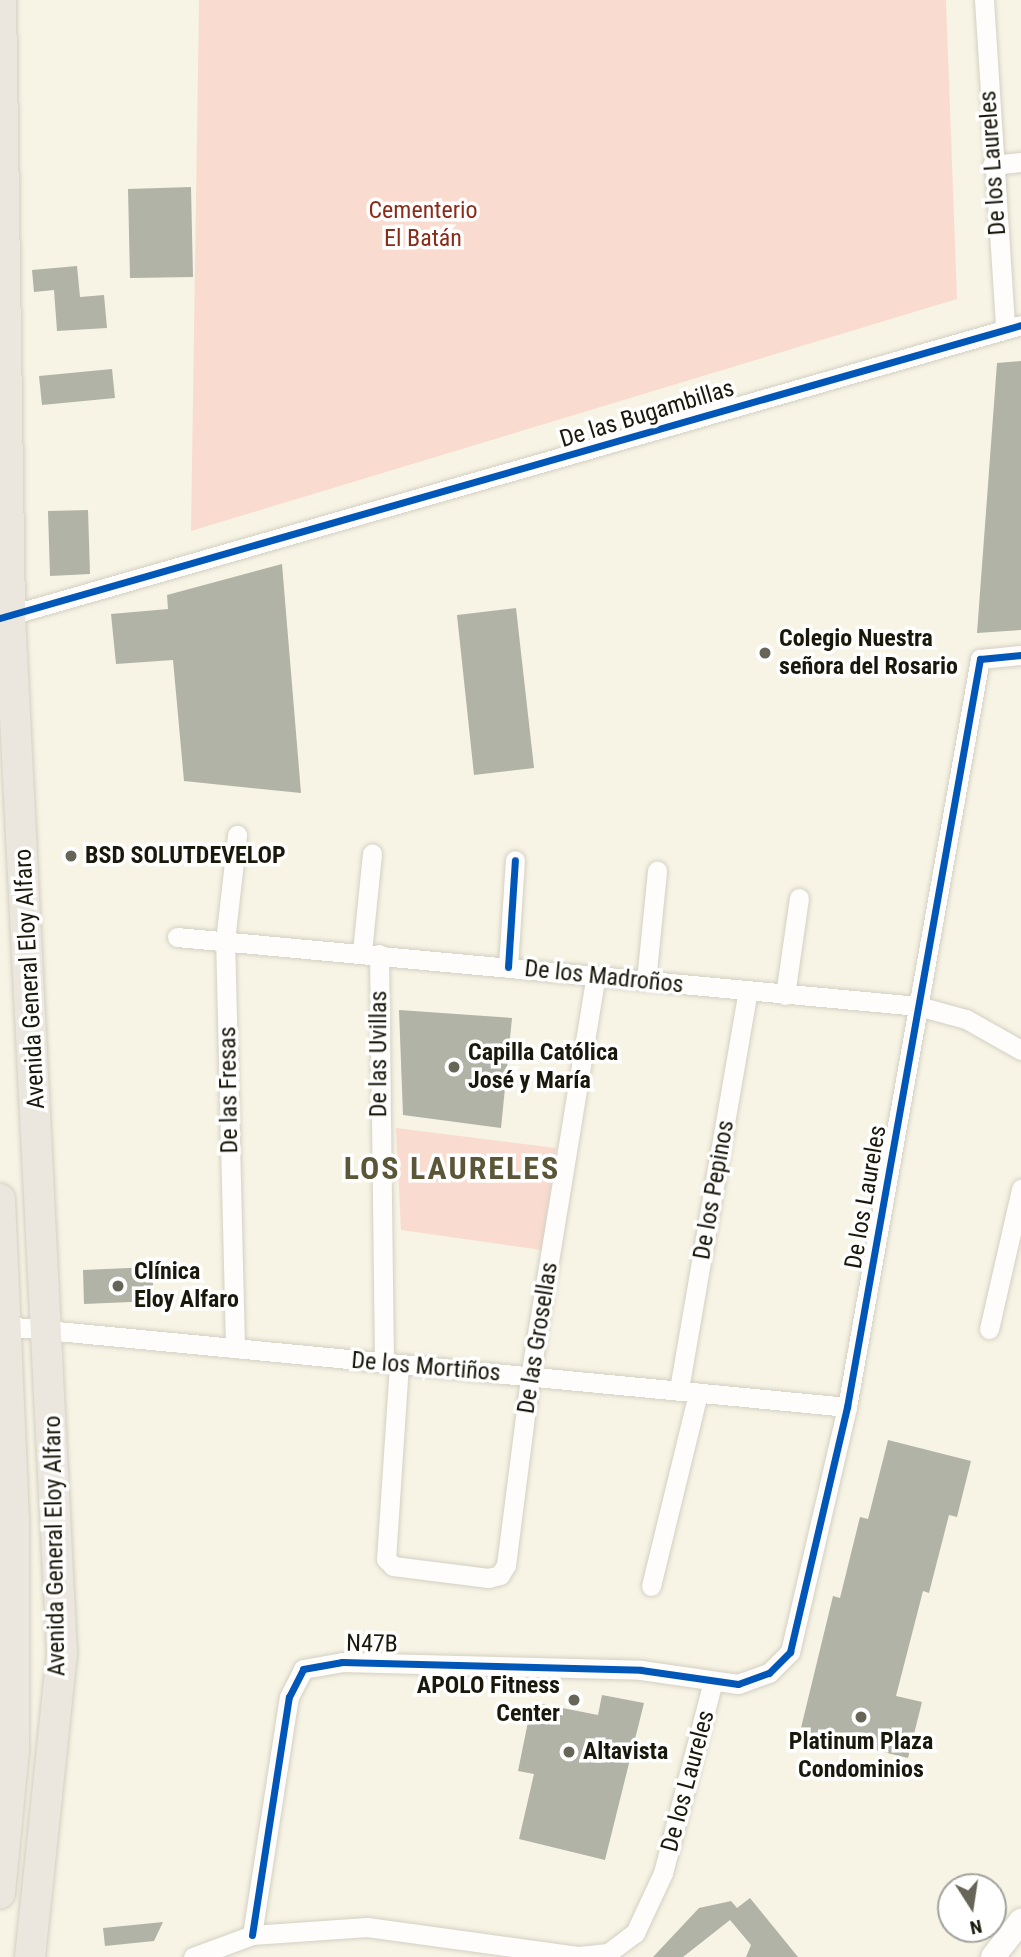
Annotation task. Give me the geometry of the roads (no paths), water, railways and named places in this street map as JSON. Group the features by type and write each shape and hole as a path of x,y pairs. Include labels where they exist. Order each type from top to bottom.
{"main road":[{"name":"Avenida General Eloy Alfaro","path":"1,0 5,617 48,1327 62,1653 30,1957"},
{"name":"Avenida General Eloy Alfaro","path":"0,1199 14,1751 0,1894"}],"street":[{"name":"De los Laureles","path":"984,0 992,166 1013,326"},
{"path":"992,166 1021,162"},
{"name":"De las Bugambillas","path":"5,617 392,510 1013,326"},
{"name":"De los Laureles","path":"252,1935 367,1927 579,1956 608,1953 635,1933 663,1873 713,1681 738,1684 759,1679 779,1665 794,1645 847,1406 980,659 1021,655"},
{"name":"De las Fresas","path":"235,1346 225,941 236,835"},
{"name":"De las Uvillas","path":"372,854 370,953 391,1364 384,1552"},
{"path":"508,967 515,860"},
{"path":"646,981 657,871"},
{"path":"785,995 799,898"},
{"name":"De los Madroños","path":"177,937 918,1006 966,1018 1021,1049"},
{"name":"De las Grosellas","path":"384,1552 393,1566 488,1578 500,1575 506,1565 530,1377 596,976"},
{"name":"De los Pepinos","path":"650,1586 689,1391 748,991"},
{"path":"989,1329 1021,1189"},
{"name":"De los Mortiños","path":"5,1326 48,1327 391,1364 847,1406"},
{"name":"N47B","path":"252,1935 289,1696 303,1669 342,1662 641,1670 713,1681"},
{"path":"993,1957 1021,1921"},
{"path":"193,1957 252,1935"}],"place":[{"name":"Colegio Nuestra señora del Rosario","path":"765,653"},
{"name":"BSD SOLUTDEVELOP","path":"71,856"},
{"name":"Capilla Católica José y María","path":"454,1067"},
{"name":"Clínica Eloy Alfaro","path":"118,1286"},
{"name":"APOLO Fitness Center","path":"574,1700"},
{"name":"Platinum Plaza Condominios","path":"861,1717"},
{"name":"Altavista","path":"569,1752"}],"district":[{"name":"LOS LAURELES","path":"452,1168"}],"park label":[{"name":"Cementerio El Batán","path":"423,225"}]}
